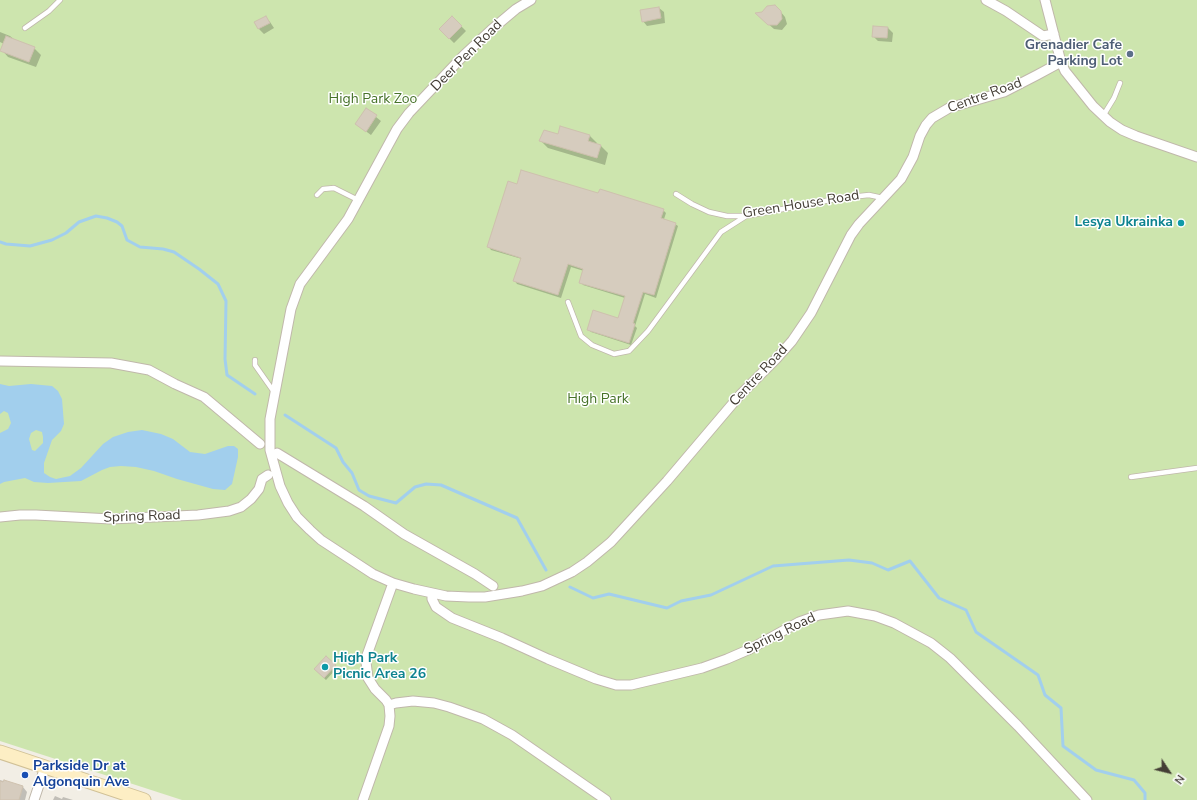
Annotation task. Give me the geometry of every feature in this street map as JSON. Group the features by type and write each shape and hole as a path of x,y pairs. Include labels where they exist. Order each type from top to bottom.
{"main road":[{"path":"0,752 144,800"}],"street":[{"name":"Deer Pen Road","path":"271,472 269,440 270,420 274,392 295,294 308,272 348,219 397,129 409,113 464,55 516,9 531,0"},
{"path":"986,0 1006,11 1043,36 1054,34"},
{"path":"1045,0 1061,62 1065,71 1093,106 1122,130 1130,134 1197,157"},
{"name":"Centre Road","path":"393,583 432,593 469,597 485,597 535,587 556,580 587,562 611,542 667,481 740,394 792,341 811,313 851,235 859,224 895,186 907,170 920,136 926,125 937,114 949,108 1004,92 1061,62"},
{"path":"0,361 111,363 149,370 204,397 260,444"},
{"path":"277,454 364,506 404,534 475,574 493,586"},
{"path":"271,472 297,517 310,530 321,540 373,574 393,583 367,655 366,662 368,678 389,705 390,716 389,726 363,800"},
{"name":"Spring Road","path":"0,517 36,515 111,519 198,516 229,511 241,507 251,500 259,489 262,478 271,472"},
{"name":"Spring Road","path":"432,593 432,600 436,607 452,618 596,679 616,685 631,685 702,668 750,649 799,622 819,615 848,611 875,616 931,643 950,658 1018,726 1087,800"},
{"path":"389,705 413,701 434,703 483,719 512,735 606,800"},
{"path":"34,800 45,767"}],"lane":[{"path":"25,28 49,11 60,0"},
{"path":"1104,116 1120,83"},
{"path":"317,195 322,189 334,188 358,200"},
{"name":"Green House Road","path":"676,194 709,212 727,216 746,216 841,198 869,195 884,198"},
{"path":"568,302 581,336 592,345 614,354 629,351 648,331 721,232 746,216"},
{"path":"255,360 255,365 274,392"},
{"path":"1131,477 1197,468"}],"green space":[{"name":"High Park","path":"0,0 1197,0 1197,800 182,800 0,741"}],"water":[{"path":"0,384 9,386 31,384 52,386 58,391 62,399 64,424 61,431 52,440 44,463 44,473 56,479 70,476 81,468 103,444 113,437 128,432 142,430 161,434 173,439 190,452 205,454 228,446 234,446 238,449 238,457 232,484 225,490 213,489 154,471 136,467 121,466 110,467 102,470 81,481 48,483 34,482 25,478 0,484 0,433 8,429 11,423 8,413 4,411 0,414","holes":["36,430 42,432 43,443 35,451 32,450 29,439 31,433"]}],"building":[{"path":"775,5 781,11 782,19 777,25 768,25 755,13 762,12 767,6"},
{"path":"659,7 661,18 642,22 640,10"},
{"path":"266,16 270,23 258,29 254,22"},
{"path":"452,16 462,26 449,39 439,29"},
{"path":"873,26 888,27 887,38 872,37"},
{"path":"6,36 35,47 29,62 0,51"},
{"path":"366,108 377,115 366,132 355,124"},
{"path":"560,126 590,135 588,141 601,145 597,158 539,141 544,130 558,134"},
{"path":"521,170 598,193 600,189 664,209 661,218 676,223 654,295 643,292 633,323 635,324 629,343 587,330 593,310 618,318 625,296 579,283 583,269 568,264 558,295 513,281 521,258 487,247 508,181 517,184"},
{"name":"High Park Picnic Area 26","path":"326,656 336,665 324,678 314,669"},
{"path":"4,780 23,786 19,800 0,800 0,781 3,782"}],"waterway":[{"path":"0,242 30,246 52,240 66,233 79,222 96,216 117,222 122,226 127,240 140,247 163,249 174,252 218,284 226,301 225,359 227,375 255,394"},
{"path":"285,415 336,448 343,462 352,473 359,490 369,496 396,503 415,487 426,484 441,485 517,518 546,570"},
{"path":"570,587 593,598 609,594 667,608 681,601 711,595 773,566 849,560 872,563 888,570 910,561 939,598 966,610 976,632 1038,675 1045,695 1061,708 1063,746 1096,770 1134,780 1145,793 1145,800"}],"place":[{"name":"Grenadier Cafe Parking Lot","path":"1130,54"},
{"name":"Lesya Ukrainka","path":"1181,223"},
{"name":"High Park Picnic Area 26","path":"325,667"},
{"name":"Parkside Dr at Algonquin Ave","path":"25,775"}],"park label":[{"name":"High Park Zoo","path":"373,100"}]}
